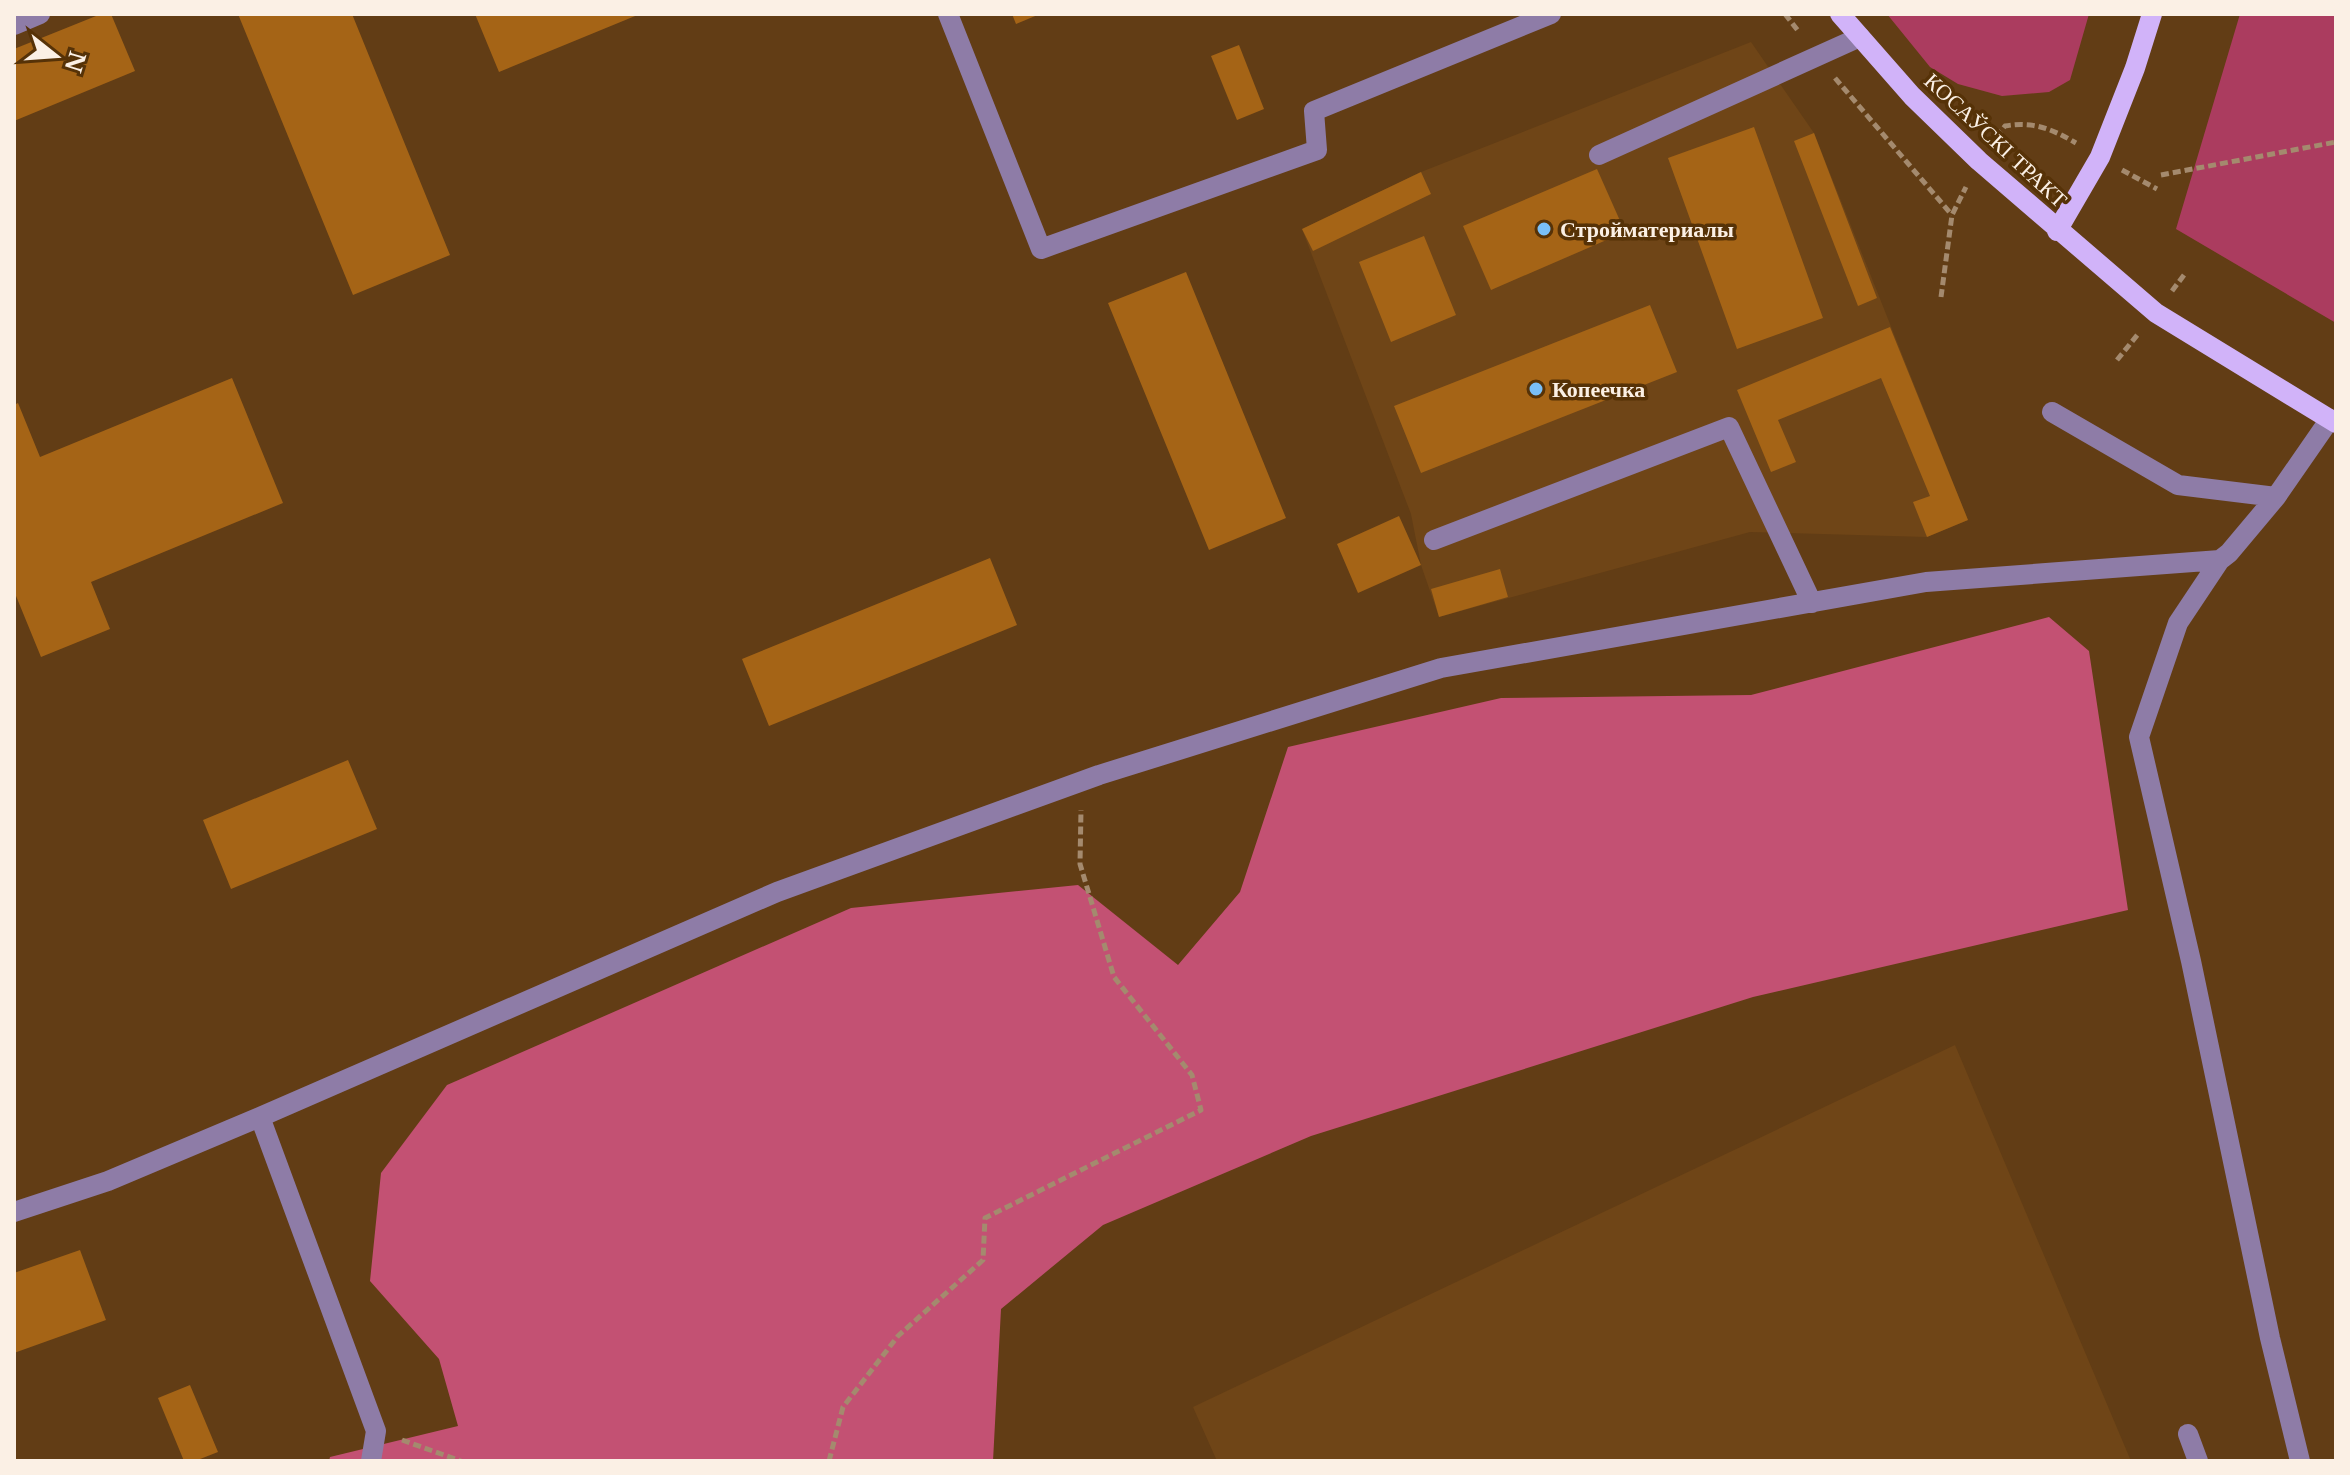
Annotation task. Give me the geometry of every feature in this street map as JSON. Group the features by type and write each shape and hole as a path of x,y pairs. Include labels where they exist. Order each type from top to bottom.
{"main road":[{"name":"КОСАЎСКІ ТРАКТ","path":"1840,14 1912,96 2057,231 2100,157 2135,68 2152,14"},
{"path":"2057,231 2156,313 2333,421"}],"lane":[{"path":"14,25 40,14"},
{"path":"948,14 1041,249 1317,150 1314,111 1551,14"},
{"path":"1599,155 1860,37"},
{"path":"2052,412 2178,485 2276,497"},
{"path":"2300,1461 2270,1338 2191,961 2139,737 2178,623 2220,560 2276,497 2333,421"},
{"path":"1434,540 1729,427 1812,603"},
{"path":"14,1212 108,1181 777,892 1082,781 1441,668 1926,582 2220,560"},
{"path":"260,1117 376,1431 371,1461"},
{"path":"2188,1434 2198,1461"}],"path":[{"path":"1785,14 1816,56 1952,215"},
{"path":"2161,175 2336,142"},
{"path":"829,1461 843,1407 898,1336 983,1260 985,1218 1201,1110 1192,1075 1114,977 1080,864 1082,781"},
{"path":"376,1431 461,1461"}],"shaded area":[{"path":"1887,14 2089,14 2070,80 2049,92 2002,96 1958,84 1930,67"},
{"path":"2240,14 2336,14 2336,323 2176,229"},
{"path":"1751,42 1814,133 1968,520 1927,537 1750,532 1439,617 1421,565 1411,514 1302,229 1421,172"},
{"path":"2049,617 2089,651 2128,910 1753,997 1311,1136 1103,1225 1001,1309 993,1461 329,1461 330,1457 458,1426 439,1359 370,1281 381,1173 447,1085 851,908 1078,885 1178,965 1240,892 1288,747 1501,698 1751,695"},
{"path":"1955,1045 2131,1461 1217,1461 1193,1407"}],"building":[{"path":"101,14 111,14 135,71 14,121 14,49"},
{"path":"238,14 352,14 450,255 353,295"},
{"path":"475,14 640,14 499,72"},
{"path":"1012,14 1040,14 1016,24"},
{"path":"1239,45 1264,109 1237,120 1211,56"},
{"path":"1754,127 1823,318 1737,349 1668,158"},
{"path":"1814,133 1877,298 1858,306 1794,141"},
{"name":"Стройматериалы","path":"1597,169 1625,232 1491,290 1463,226"},
{"path":"1421,172 1431,194 1313,251 1302,229"},
{"path":"1424,236 1456,315 1391,342 1359,262"},
{"path":"1186,272 1286,518 1209,550 1108,303"},
{"name":"Копеечка","path":"1650,305 1677,372 1421,473 1394,406"},
{"path":"1890,327 1968,520 1927,537 1913,502 1930,496 1881,378 1778,420 1796,462 1771,472 1737,390"},
{"path":"232,378 283,503 91,582 110,629 41,657 14,591 14,405 18,403 40,457"},
{"path":"1399,516 1421,565 1358,593 1337,544"},
{"path":"990,558 1017,625 769,726 742,659"},
{"path":"1500,569 1508,597 1439,617 1431,589"},
{"path":"348,760 377,829 231,889 203,820"},
{"path":"80,1250 106,1320 14,1353 14,1273"},
{"path":"190,1385 218,1452 195,1461 184,1461 158,1398"}],"place":[{"name":"Стройматериалы","path":"1544,229"},
{"name":"Копеечка","path":"1536,389"}]}
